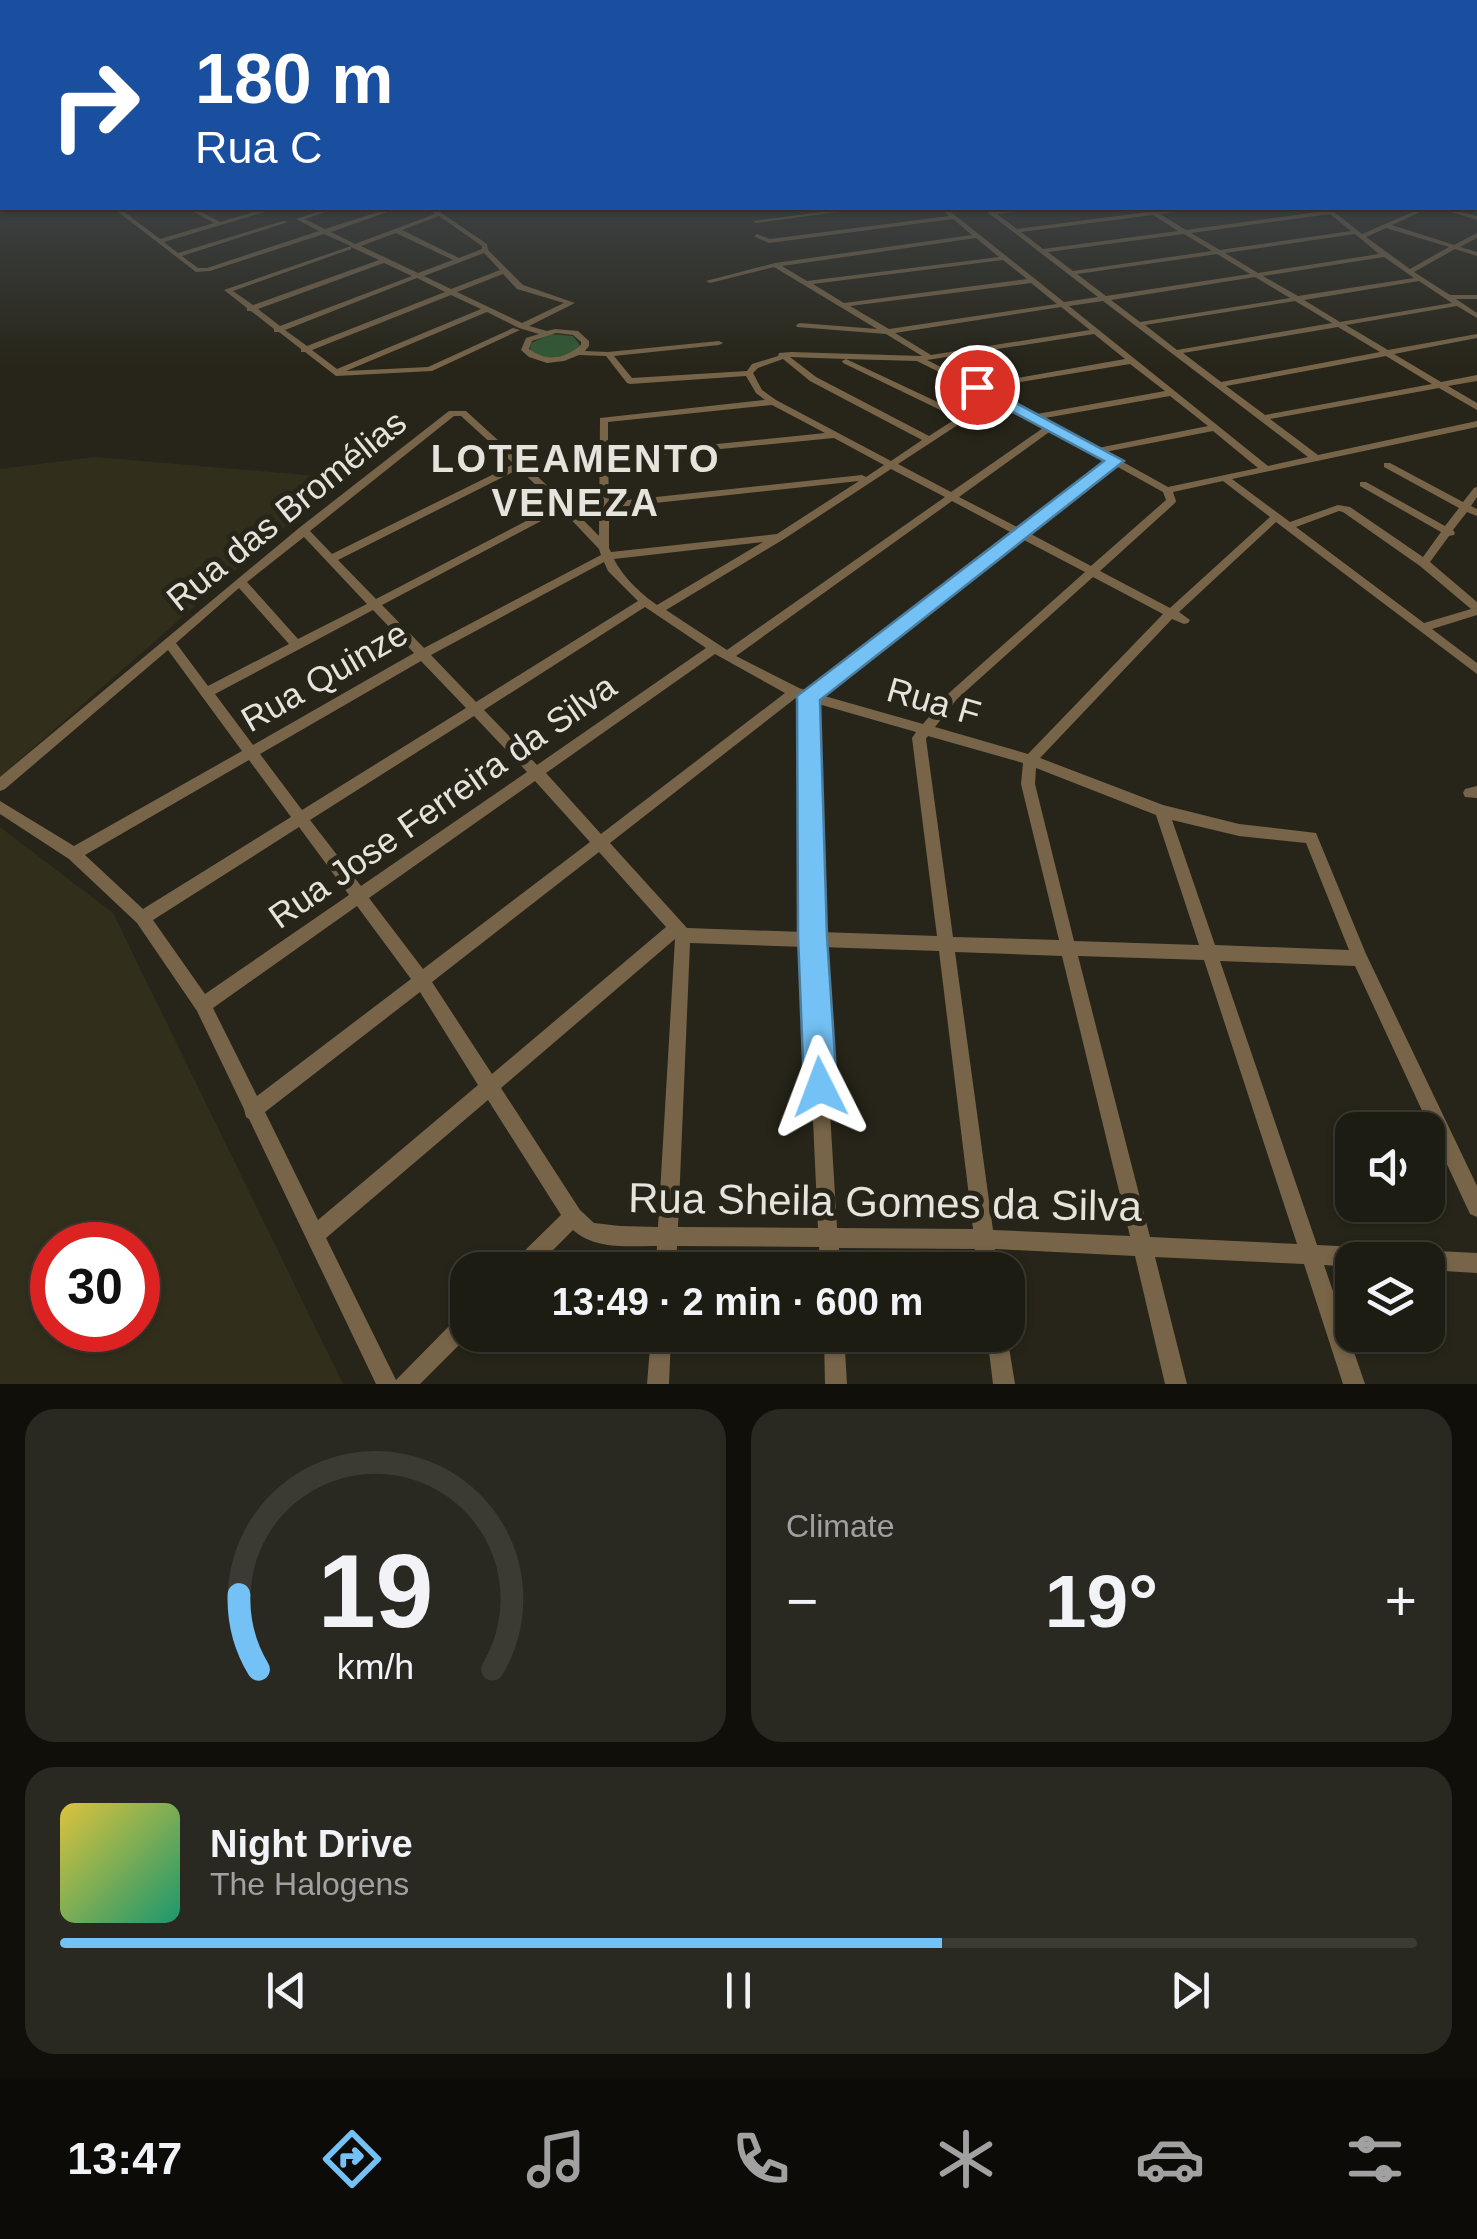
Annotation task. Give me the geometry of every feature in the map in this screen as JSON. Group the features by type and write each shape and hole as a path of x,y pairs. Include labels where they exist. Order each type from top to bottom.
{"street":[{"path":"159,238 196,270 208,270 309,238"},
{"path":"162,240 171,238"},
{"path":"179,256 235,238"},
{"path":"333,238 519,328 581,336 585,346 578,353"},
{"path":"379,238 228,290 335,373 429,369 571,303 526,290 474,238"},
{"path":"412,238 459,260"},
{"path":"760,238 769,241 795,238"},
{"path":"710,281 778,263 966,238"},
{"path":"980,238 1266,469"},
{"path":"1024,238 1317,459"},
{"path":"1042,251 1144,238"},
{"path":"1195,238 1477,407"},
{"path":"1072,273 1332,238"},
{"path":"1364,238 1477,316"},
{"path":"1425,238 1477,254"},
{"path":"1409,272 1472,238"},
{"path":"277,330 485,250"},
{"path":"800,325 888,332 1385,255"},
{"path":"806,283 1004,258"},
{"path":"250,309 382,261"},
{"path":"778,263 931,358"},
{"path":"304,350 506,270"},
{"path":"1140,324 1420,279"},
{"path":"844,304 1031,280"},
{"path":"1445,297 1477,297"},
{"path":"1178,352 1457,304"},
{"path":"335,373 483,311"},
{"path":"519,328 529,340"},
{"path":"608,354 630,381 752,370 782,356 931,358 1094,332"},
{"path":"545,333 529,340 525,350 535,358 555,360 578,353 719,344"},
{"path":"1219,384 1477,336"},
{"path":"782,356 813,379 929,440"},
{"path":"840,357 964,418"},
{"path":"918,359 1099,450 1166,490 1171,501 954,696 924,730 918,749 986,1252"},
{"path":"977,387 1131,362"},
{"path":"752,370 760,391 773,402 1184,620"},
{"path":"1263,418 1477,378"},
{"path":"1036,417 1170,393"},
{"path":"142,918 476,709 651,606 780,537 996,397"},
{"path":"773,402 616,416 602,422 606,552 780,537"},
{"name":"Rua das Bromélias","path":"0,785 303,530 452,413 463,413 521,464 606,552"},
{"path":"1166,490 1477,424"},
{"name":"Rua Jose Ferreira da Silva","path":"203,1005 535,771 721,652 1052,426"},
{"path":"1099,450 1214,428"},
{"path":"603,458 838,435"},
{"path":"252,1111 601,842 1116,461"},
{"path":"332,559 521,464"},
{"path":"1387,465 1472,511"},
{"path":"606,505 868,477"},
{"path":"1225,478 1477,669"},
{"path":"1363,484 1450,533"},
{"path":"1424,563 1472,511 1477,490"},
{"path":"208,692 564,505"},
{"path":"1289,526 1343,508 1424,563 1477,610 1423,628"},
{"path":"1176,1384 1028,784 1030,760 1171,614 1277,516"},
{"path":"303,530 535,771 680,932 667,1252"},
{"name":"Rua F","path":"606,552 616,574 651,606 721,652 802,694 1030,760 1162,812 1239,830 1311,837 1360,958"},
{"name":"Rua Quinze","path":"74,854 606,552"},
{"path":"240,582 296,645"},
{"path":"170,644 423,982 573,1217 537,1252"},
{"path":"802,694 829,1252"},
{"path":"0,807 74,854 142,918 203,1005 386,1384"},
{"path":"1162,812 1354,1384"},
{"path":"315,1235 489,1084 680,932 1360,958 1477,1207"},
{"name":"Rua Sheila Gomes da Silva","path":"573,1217 590,1232 668,1237 984,1239 1335,1255"},
{"name":"Rua Sheila Gomes da Silva","path":"1445,1261 1477,1263"},
{"path":"405,1384 450,1340"},
{"path":"658,1384 660,1352"},
{"path":"835,1352 836,1384"},
{"path":"999,1352 1004,1384"}],"shaded area":[{"path":"95,457 341,478 0,777 0,469"},
{"path":"0,827 113,913 343,1384 0,1384"}],"green space":[{"path":"550,334 573,336 581,346 556,357 530,351 531,343"}],"district":[{"name":"LOTEAMENTO VENEZA","path":"576,481"}],"route":[{"path":"820,1087 812,936 809,696 1116,461 977,387"}]}
